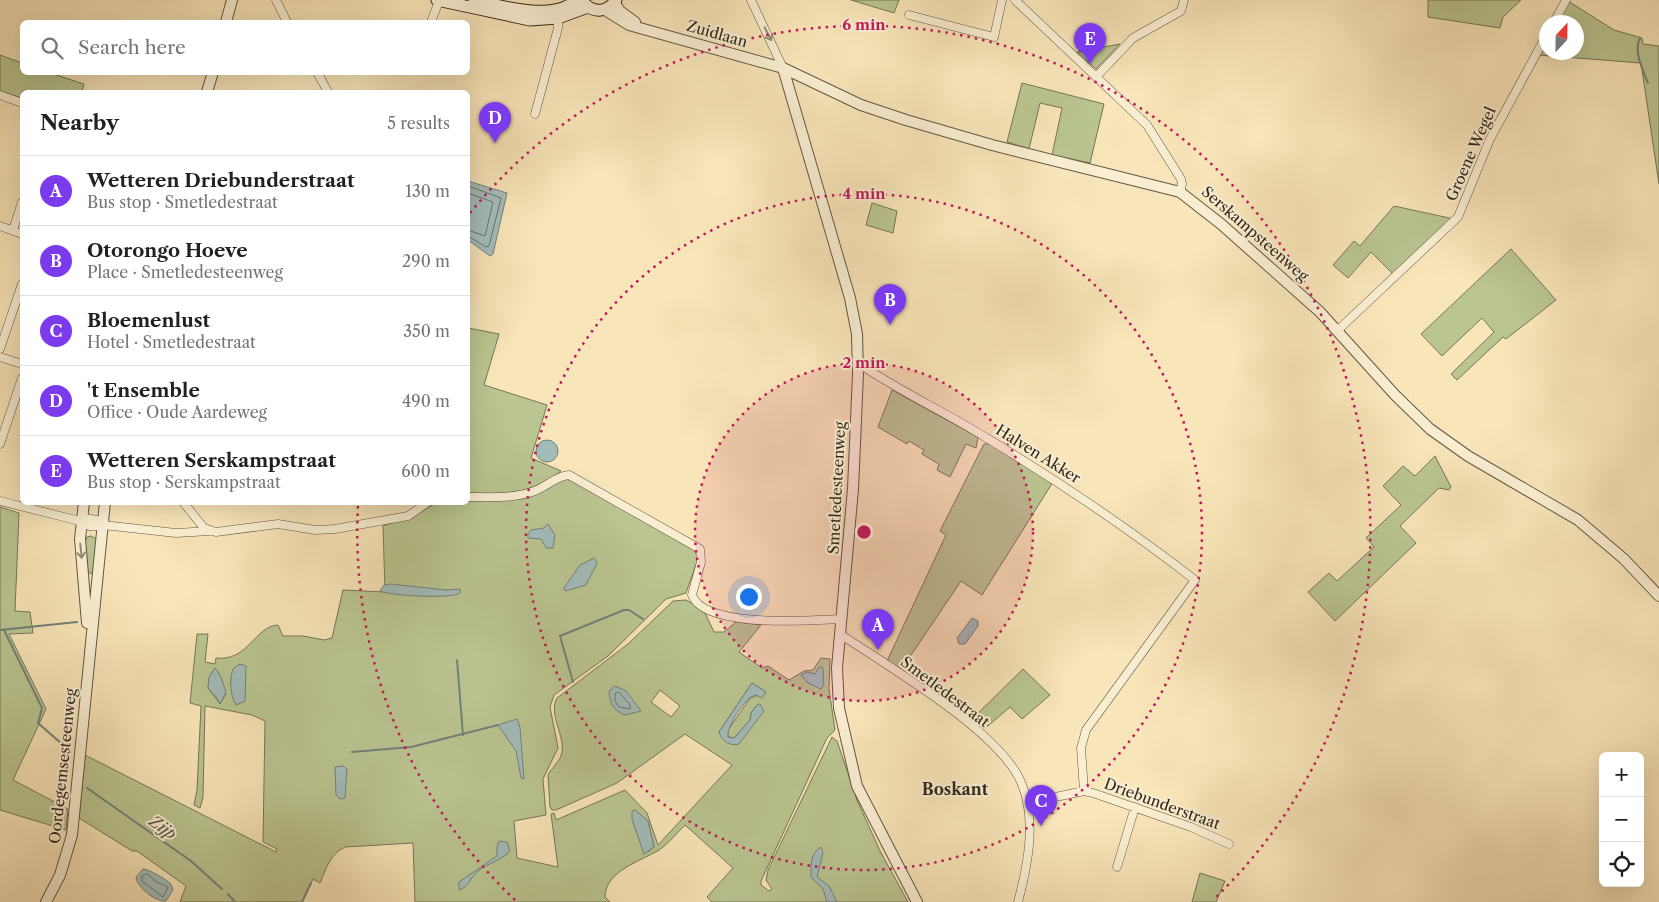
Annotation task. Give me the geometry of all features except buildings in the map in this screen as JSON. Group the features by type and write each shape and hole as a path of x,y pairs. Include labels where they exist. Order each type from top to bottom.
{"main road":[{"path":"438,0 523,19 558,18 585,3 596,10 605,10 615,1"},
{"path":"474,0 512,9 537,11 567,6 576,0"}],"street":[{"path":"227,20 232,0"},
{"path":"276,0 287,20"},
{"path":"432,20 438,0"},
{"path":"751,0 783,68"},
{"path":"909,15 994,38 1002,0"},
{"path":"1015,0 1147,125 1181,179 1180,192"},
{"path":"1096,77 1133,38 1181,11 1184,0"},
{"path":"1558,15 1566,0"},
{"name":"Zuidlaan","path":"615,1 623,14 642,27"},
{"name":"Zuidlaan","path":"605,10 624,22 783,68"},
{"path":"535,114 558,28 558,18"},
{"name":"Groene Wegel","path":"1338,330 1458,217 1490,139 1539,49"},
{"name":"Serskampsteenweg","path":"783,68 861,105 933,128 1180,192 1221,224 1295,289 1338,330 1395,395 1435,433 1468,456 1554,504 1578,520 1624,559 1659,596"},
{"name":"Smetledesteenweg","path":"783,68 856,322 858,363 853,489 837,668 838,708 854,776 867,809 916,902"},
{"path":"208,90 212,75"},
{"path":"319,75 327,90"},
{"path":"0,95 20,102"},
{"path":"13,230 20,208"},
{"path":"0,226 20,233"},
{"path":"0,349 20,290"},
{"path":"0,357 20,363"},
{"name":"Halven Akker","path":"858,363 893,387 983,436 1072,491 1144,541 1195,580 1086,730 1081,748 1084,792"},
{"path":"0,444 20,384"},
{"path":"470,497 513,496 538,490 563,476 569,476 700,549 701,562 692,596 703,607 732,618 749,621 842,619"},
{"path":"0,501 80,521 86,526 96,528 103,525 176,532 221,532 278,524 315,530 335,529 408,516 424,505"},
{"name":"Oordegemsesteenweg","path":"83,505 80,521 80,540 89,658"},
{"name":"Oordegemsesteenweg","path":"46,902 60,875 72,835 105,505"},
{"path":"185,505 199,523 210,531"},
{"name":"Smetledestraat","path":"840,634 966,720 1013,769 1021,783 1029,818 1027,864 1018,902"},
{"name":"Driebunderstraat","path":"1027,803 1084,792 1135,807 1229,844"},
{"path":"1117,867 1135,807"}],"green space":[{"path":"851,0 899,0 894,13"},
{"path":"1428,0 1521,0 1503,17 1500,28 1428,17"},
{"path":"1568,1 1614,30 1642,38 1643,44 1659,46 1659,184 1641,63 1584,59 1584,15 1560,15"},
{"path":"1120,44 1096,69 1077,52"},
{"path":"0,55 20,62 20,75 56,75 84,84 82,90 20,90 20,97 0,91"},
{"path":"1022,83 1104,104 1090,163 1052,155 1062,108 1040,103 1029,149 1007,142"},
{"path":"872,203 897,211 893,233 866,225"},
{"path":"1394,206 1454,219 1394,275 1371,252 1348,278 1333,265 1354,241 1360,246"},
{"path":"1511,249 1556,300 1506,339 1503,337 1457,380 1451,374 1494,332 1482,318 1442,356 1421,334"},
{"path":"470,328 499,334 484,385 547,405 531,458 561,471 539,485 528,489 494,493 470,493"},
{"path":"892,390 978,437 976,448 966,444 950,477 937,470 939,464 922,454 924,450 909,441 907,444 878,427"},
{"path":"984,444 991,444 1053,482 982,595 961,581 901,670 887,661 946,535 940,531"},
{"path":"1435,456 1451,487 1449,490 1439,488 1400,526 1416,543 1335,621 1308,592 1329,573 1337,581 1374,547 1366,538 1401,505 1383,486 1403,466 1415,476"},
{"path":"566,479 573,481 695,550 698,559 686,593 666,599 608,656 554,695 550,707 558,748 543,779 546,815 514,821 517,858 558,867 551,814 554,813 556,820 625,790 647,813 658,845 732,765 685,734 617,783 556,810 552,810 550,807 548,775 562,752 561,739 554,711 557,698 628,644 673,601 686,600 705,613 714,632 724,632 736,622 761,625 739,652 762,668 768,666 789,680 804,671 813,670 821,658 830,659 829,689 835,730 827,738 761,881 761,885 769,891 772,889 766,880 768,870 832,737 837,741 857,800 880,851 908,902 712,902 707,897 733,868 685,825 659,850 625,868 611,880 605,897 610,902 415,902 413,843 345,847 332,858 320,883 313,879 302,902 180,902 186,886 137,851 132,851 79,818 85,755 276,852 277,849 263,842 265,721 252,715 205,706 203,797 200,808 194,805 197,790 201,706 190,703 197,634 208,634 205,662 215,664 216,658 227,658 236,655 244,650 263,631 278,625 283,636 303,636 324,640 332,638 343,590 385,592 383,526 414,516 433,505 470,505 470,501 497,499","holes":["217,671 226,694 220,704 208,688 212,672","752,683 766,692 750,698 728,730 728,737 734,738 750,720 751,713 757,705 739,744 719,732","660,690 680,706 671,717 651,702","648,821 654,847 648,852 639,839 634,825"]},
{"path":"0,507 19,513 15,611 30,612 33,633 9,634 46,709 13,780 68,809 66,830 0,810"},
{"path":"91,536 97,539 93,573 91,574 88,571 85,541 87,537"},
{"path":"1023,669 1050,695 1022,719 1010,707 982,731 971,720"},
{"path":"1200,873 1225,881 1216,902 1192,902"}],"water":[{"path":"470,182 507,193 493,254 490,256 470,241"},
{"path":"547,440 555,443 558,451 555,459 547,462 539,459 536,451 539,443"},
{"path":"548,524 555,535 553,548 546,548 541,539 528,538 531,530 544,528"},
{"path":"594,558 597,563 586,585 565,591 564,588 580,565"},
{"path":"391,584 446,590 460,589 460,593 446,596 421,596 380,591 384,585"},
{"path":"972,618 978,621 978,626 965,644 959,644 957,638"},
{"path":"240,664 246,666 245,701 236,705 231,692 231,678 233,669"},
{"path":"819,667 822,667 823,671 824,684 821,689 808,683 801,675 807,672 815,674"},
{"path":"215,668 221,677 226,692 220,704 208,688 209,677"},
{"path":"752,683 766,692 762,698 756,695 742,706 730,726 728,737 734,738 750,720 751,713 757,705 760,704 764,711 739,744 729,744 719,732"},
{"path":"615,686 626,691 641,711 625,715 615,709 610,700 609,691"},
{"path":"517,719 520,727 524,779 521,778 516,751 498,725"},
{"path":"343,766 347,769 345,798 340,799 336,795 335,767"},
{"path":"635,810 648,821 654,847 644,854 632,819 632,811"},
{"path":"499,841 507,842 510,851 502,858 480,870 459,890 459,882 497,856"},
{"path":"821,847 823,853 817,877 829,886 837,902 827,902 823,889 811,877 813,856"},
{"path":"143,869 162,877 171,884 173,890 166,901 152,897 140,886 136,877"}],"waterway":[{"path":"1640,38 1638,55 1648,83"},
{"path":"573,682 560,636 624,610 629,610 643,619"},
{"name":"Zijp","path":"0,630 77,622"},
{"name":"Zijp","path":"4,630 42,708 38,723 71,752"},
{"path":"457,660 463,735"},
{"path":"352,752 411,747 498,725"},
{"name":"Zijp","path":"87,788 191,861 222,889"},
{"path":"302,902 311,883"},
{"name":"Zijp","path":"228,894 235,902"}],"place":[{"name":"Wetteren Serskampstraat","path":"1090,64"},
{"name":"'t Ensemble","path":"495,143"},
{"name":"Otorongo Hoeve","path":"890,325"},
{"name":"Wetteren Driebunderstraat","path":"878,650"},
{"name":"Bloemenlust","path":"1041,826"}],"district":[{"name":"Boskant","path":"955,789"}]}
